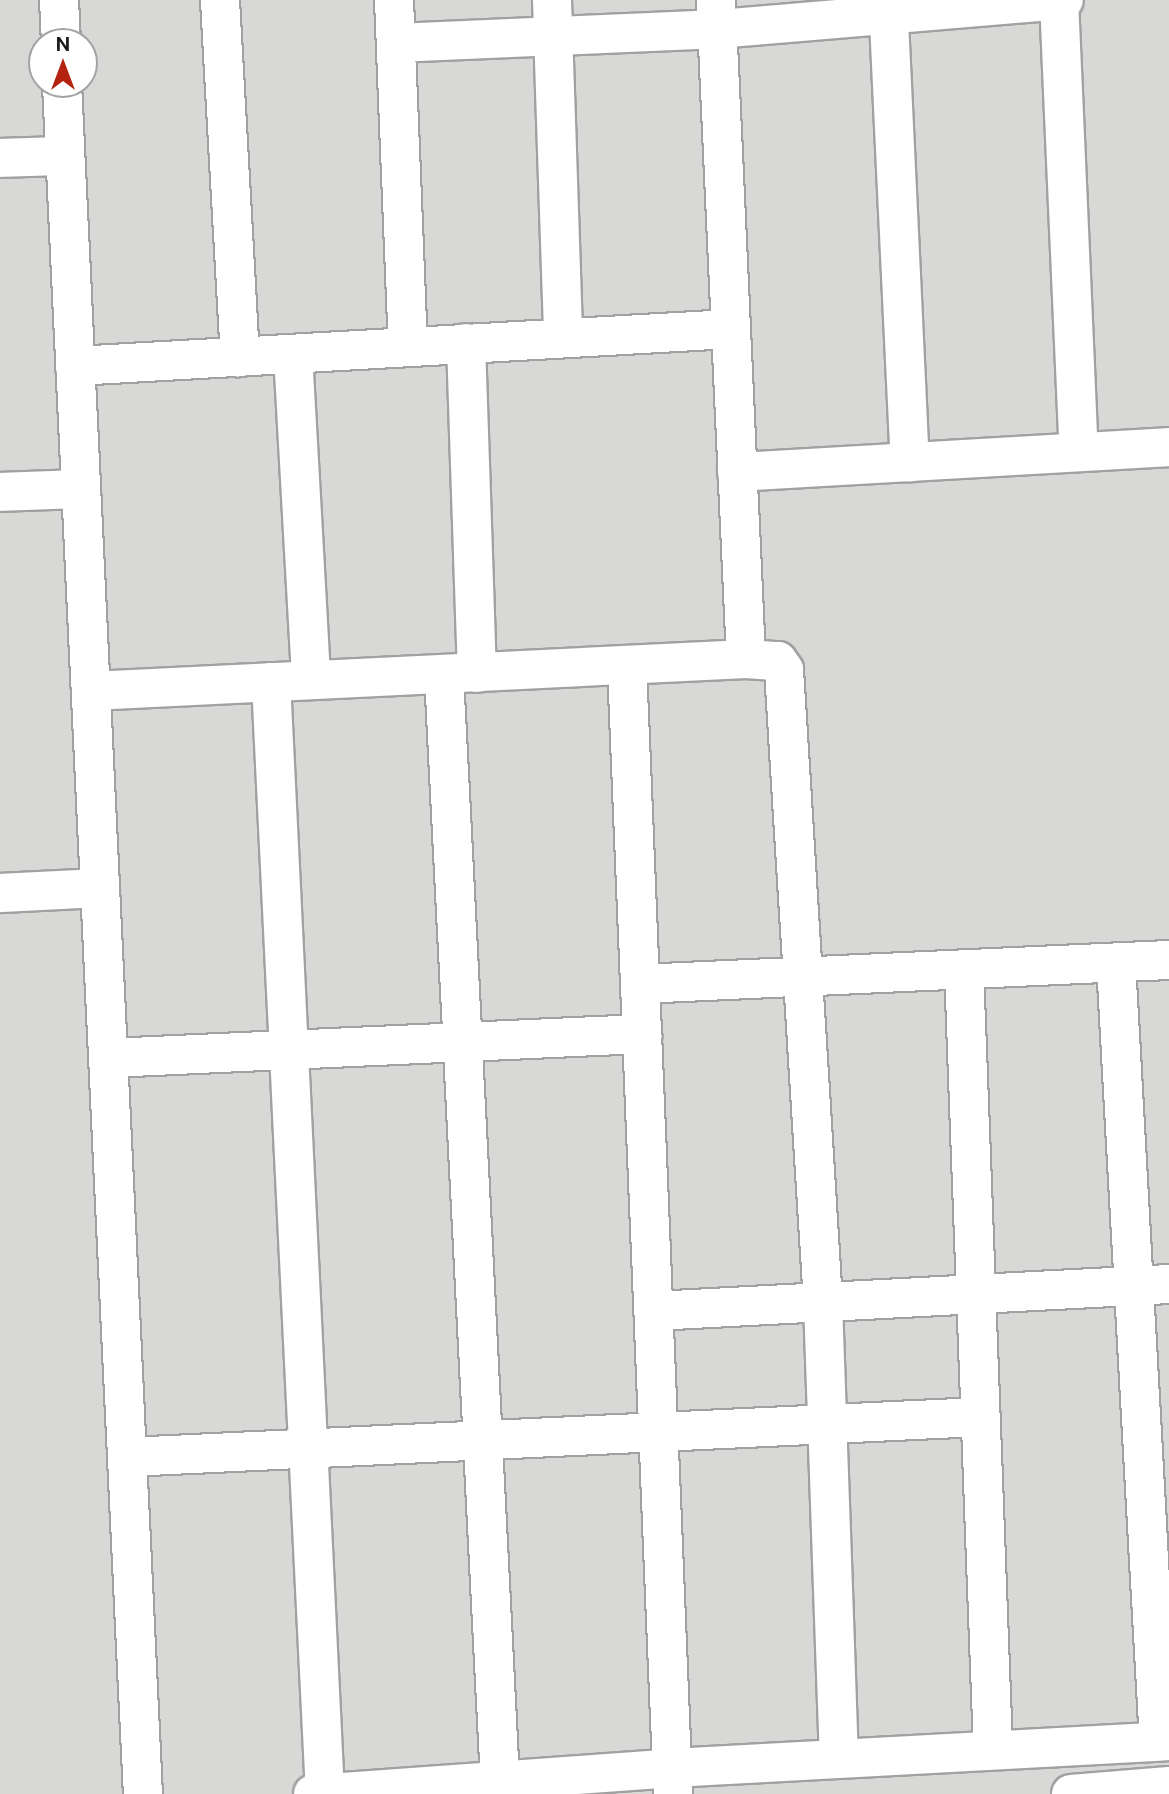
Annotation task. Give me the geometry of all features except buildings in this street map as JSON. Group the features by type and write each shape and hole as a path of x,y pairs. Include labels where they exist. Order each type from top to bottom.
{"street":[{"path":"59,0 60,28"},
{"path":"220,0 240,357"},
{"path":"394,0 408,347"},
{"path":"397,43 553,18 717,15 1060,0 1079,452"},
{"path":"889,7 910,462"},
{"path":"717,15 746,659"},
{"path":"553,18 563,338"},
{"path":"63,98 143,1794"},
{"path":"0,158 65,156"},
{"path":"75,366 732,330"},
{"path":"466,343 460,674 462,1042 500,1780"},
{"path":"293,354 311,680"},
{"path":"737,472 1169,447"},
{"path":"0,492 81,489"},
{"path":"91,691 746,659 778,661 784,670 805,976 823,1303 839,1758"},
{"path":"627,666 673,1781"},
{"path":"271,682 308,1448 319,1793 500,1780 673,1781 839,1758 1164,1741 1151,1285 1116,962"},
{"path":"0,893 100,888"},
{"path":"640,984 1169,960"},
{"path":"964,969 978,1417 993,1750"},
{"path":"109,1058 642,1034"},
{"path":"654,1311 1151,1285"},
{"path":"128,1457 978,1417"},
{"path":"1071,1794 1169,1786"}],"shaded area":[{"path":"0,0 1169,0 1169,1794 0,1794"}]}
